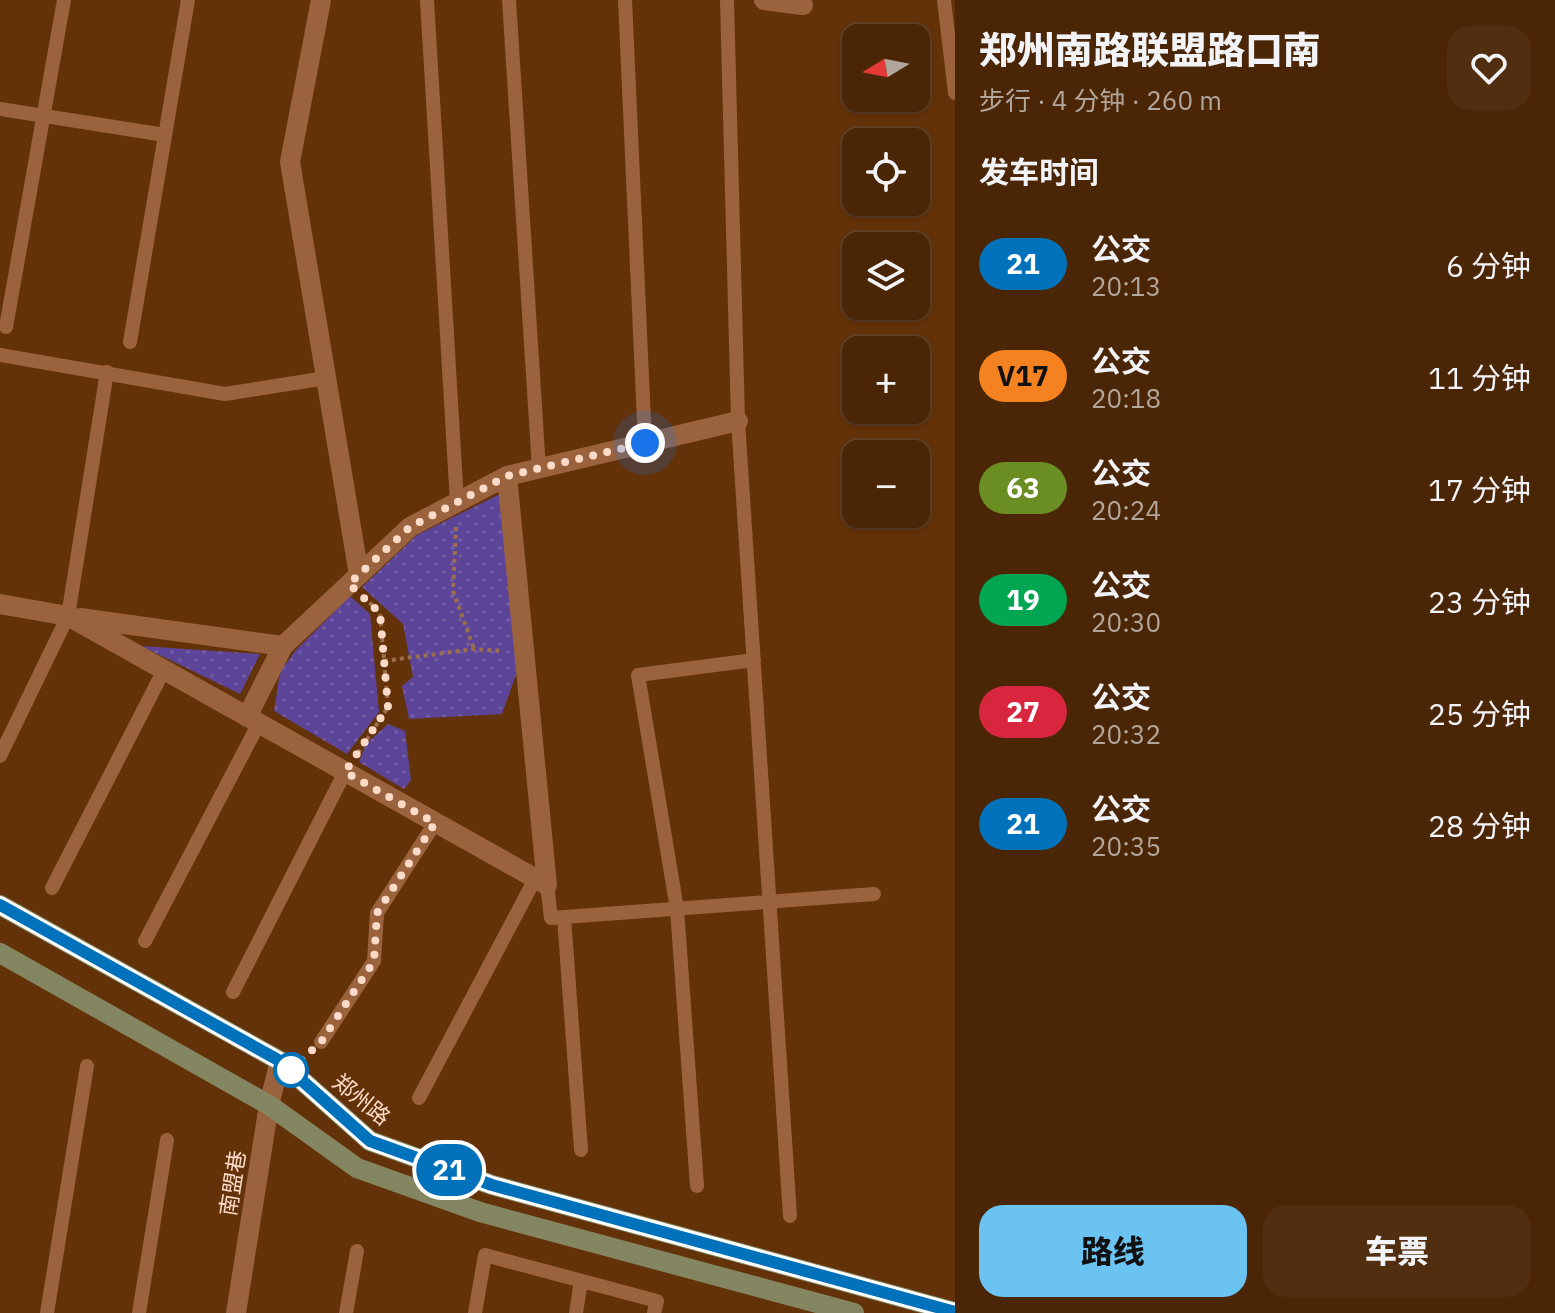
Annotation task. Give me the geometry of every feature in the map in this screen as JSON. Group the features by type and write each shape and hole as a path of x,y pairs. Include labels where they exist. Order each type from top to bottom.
{"street":[{"path":"321,0 290,162 326,378 354,579"},
{"path":"764,0 803,5"},
{"path":"253,720 283,646 410,527 507,476 738,421"},
{"path":"507,476 541,882"},
{"path":"0,604 283,646"},
{"path":"68,616 541,882"},
{"name":"郑州路","path":"0,905 280,1061 370,1141 492,1185 955,1312"},
{"path":"0,953 269,1105 357,1168 480,1212 854,1313"},
{"name":"南盟巷","path":"236,1313 269,1105 280,1061"}],"lane":[{"path":"6,327 64,0"},
{"path":"130,342 188,0"},
{"path":"427,0 457,502"},
{"path":"509,0 539,469"},
{"path":"625,0 645,443"},
{"path":"727,0 738,421 790,1216"},
{"path":"944,0 955,93"},
{"path":"0,109 165,135"},
{"path":"0,371 1,356 225,394 326,378"},
{"path":"0,756 68,616 107,372"},
{"path":"697,1186 677,909 638,675 754,660"},
{"path":"52,888 164,670"},
{"path":"145,941 253,720"},
{"path":"233,992 345,772"},
{"path":"321,1042 374,961 377,913 435,823"},
{"path":"541,882 551,918 874,894"},
{"path":"419,1098 541,882"},
{"path":"564,917 581,1150"},
{"path":"47,1313 87,1066"},
{"path":"139,1313 167,1140"},
{"path":"346,1313 357,1251"},
{"path":"475,1313 485,1255 657,1301 654,1313"},
{"path":"576,1313 581,1281"}],"path":[{"path":"457,502 453,591 474,649"},
{"path":"345,772 388,707 380,613 354,579"},
{"path":"384,661 474,649 524,653"}],"shaded area":[{"path":"502,493 520,663 502,714 409,719 402,686 413,677 403,624 362,587 417,535"},
{"path":"350,596 370,614 379,712 347,754 274,711 280,672 295,651"},
{"path":"141,646 260,654 240,694"},
{"path":"388,724 405,731 411,780 404,789 359,762 366,744"}],"bus line":[{"name":"21","path":"0,905 280,1061 370,1141 492,1185 955,1312"}],"route":[{"path":"291,1070 321,1042 374,961 377,913 435,823 345,772 388,707 380,613 349,584 410,527 507,476 645,443"}]}
